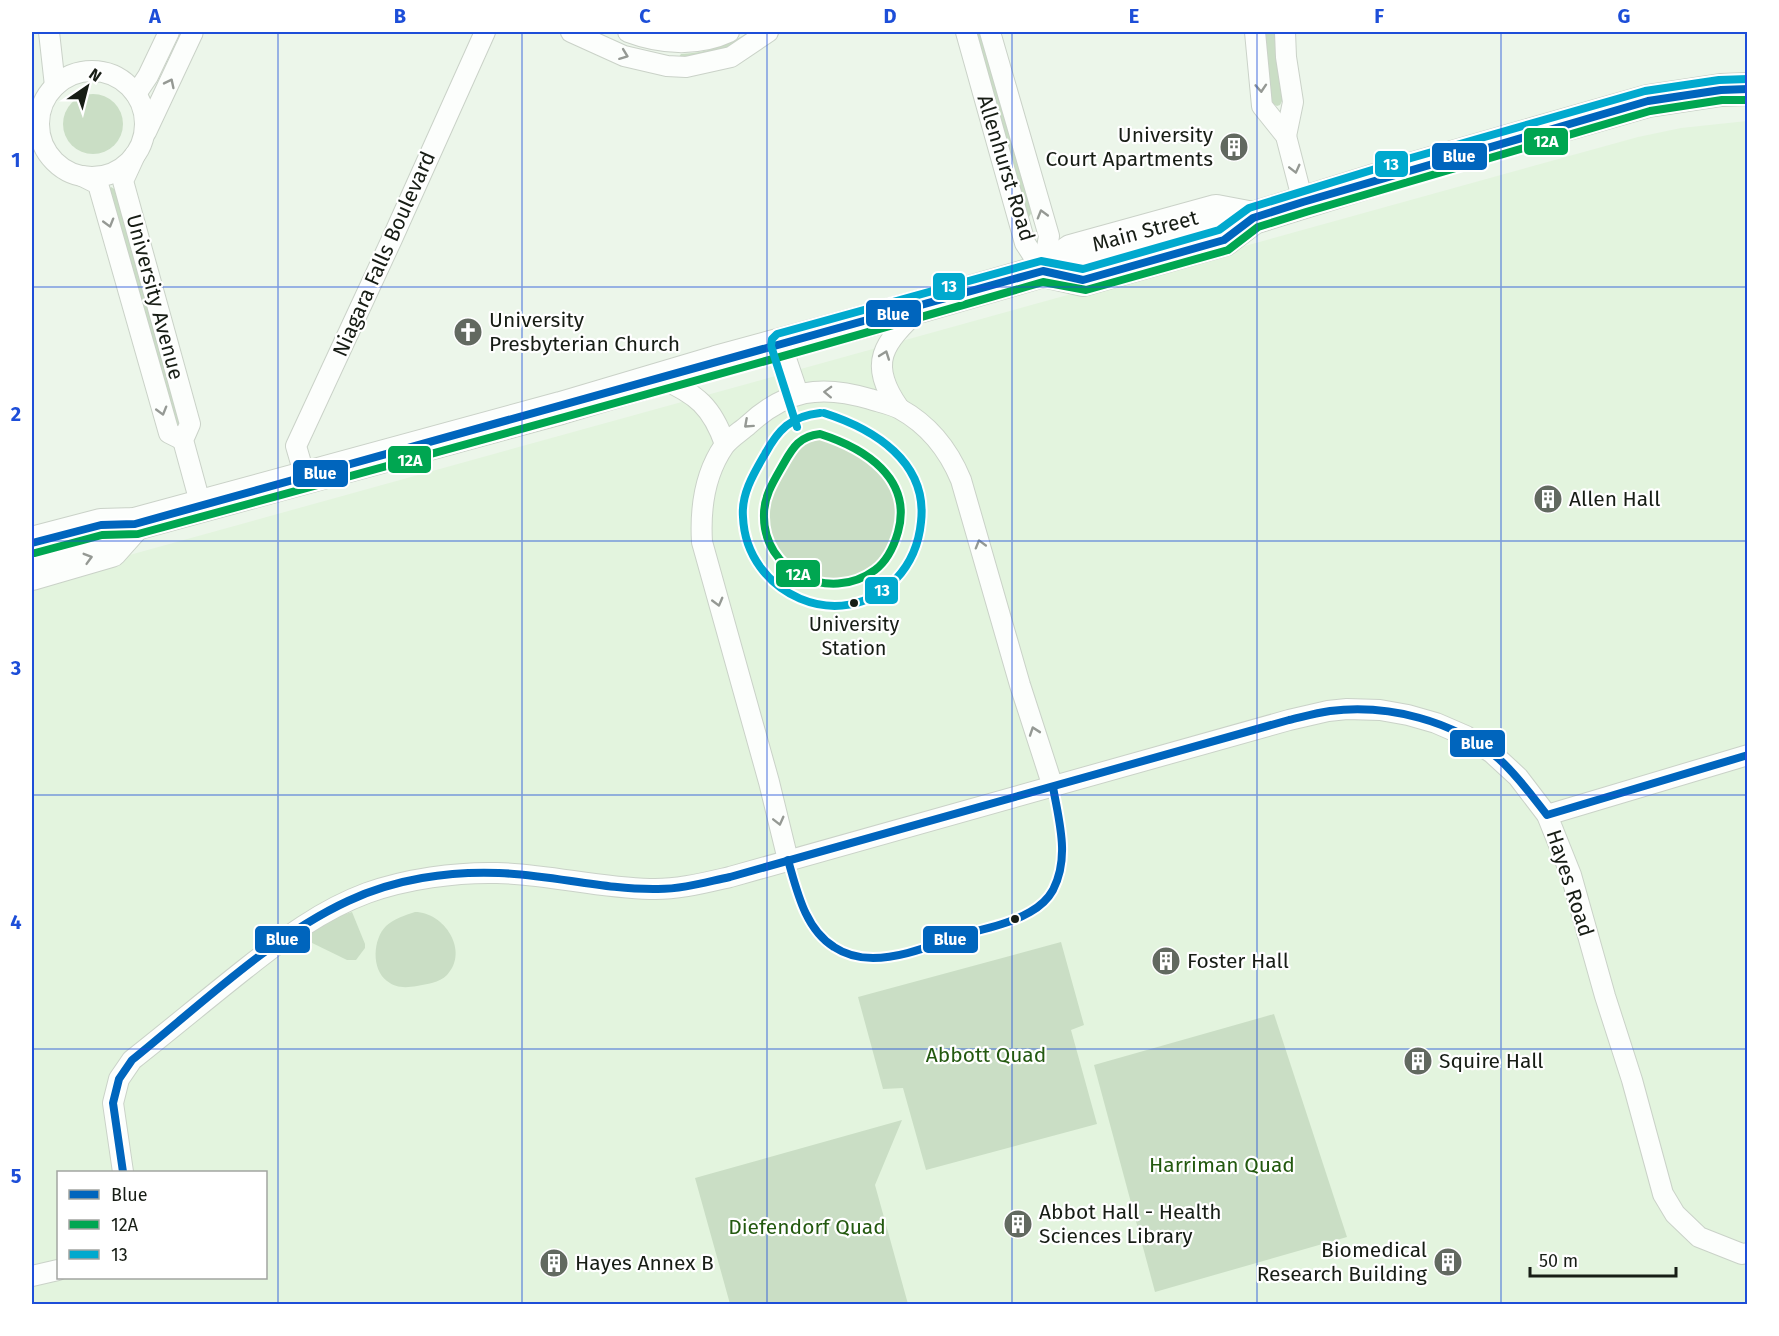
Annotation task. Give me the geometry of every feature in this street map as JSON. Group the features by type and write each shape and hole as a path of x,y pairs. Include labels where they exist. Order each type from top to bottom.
{"main road":[{"name":"Main Street","path":"32,543 101,525 135,524 561,408 1043,271 1083,280 1224,240 1253,218 1303,202 1648,101 1721,90 1748,89"},
{"path":"32,574 111,552 135,524"}],"street":[{"path":"49,32 55,86"},
{"path":"136,94 148,76 169,32"},
{"path":"145,134 146,120 136,94 114,75 99,71 85,71 70,75 55,86 42,107 40,132 43,145 59,165 82,176 94,177 117,171 135,155 145,134 193,32"},
{"name":"Niagara Falls Boulevard","path":"305,477 296,446 485,32"},
{"path":"571,32 624,56 667,66 686,67 731,57 768,32"},
{"path":"628,32 658,41 696,42 729,32"},
{"name":"Allenhurst Road","path":"966,32 1025,243 1043,271"},
{"name":"Allenhurst Road","path":"990,32 1049,236 1043,271"},
{"path":"1256,32 1262,106 1286,136 1303,202"},
{"path":"1285,32 1286,57 1293,102 1286,136"},
{"path":"667,66 670,41"},
{"name":"University Avenue","path":"135,155 123,181 190,424 183,440 201,506"},
{"name":"University Avenue","path":"82,176 98,184 169,433 183,440"},
{"path":"899,408 882,379 883,354 904,324 925,305"},
{"path":"781,344 798,394"},
{"path":"660,378 680,386 703,404 717,422 726,444"},
{"path":"788,860 769,782 702,542 702,501 717,457 726,444 764,409 798,394 828,391 856,395 899,408 922,424 953,460 962,480 1023,695 1053,787"},
{"name":"Hayes Road","path":"123,1171 113,1112 115,1089 121,1074 132,1060 287,935 328,910 369,892 437,876 496,873 531,875 596,886 651,890 694,885 730,877 1289,720 1328,711 1380,710 1436,723 1466,736 1492,753 1518,777 1547,815 1571,875 1605,996 1632,1080 1663,1194 1675,1214 1699,1237 1745,1254"},
{"path":"1547,815 1748,755"},
{"path":"32,1276 57,1270"}],"shaded area":[{"path":"1747,121 1747,1304 32,1304 32,582 1638,137 1681,128"}],"green space":[{"path":"749,32 760,32 710,57 678,58 681,54 716,48"},
{"path":"974,32 981,32 1032,212 1029,217 1027,216"},
{"path":"1265,32 1277,32 1283,99 1277,106 1273,104 1269,87"},
{"path":"93,94 110,99 118,107 123,124 118,141 110,149 93,154 76,149 68,141 63,124 68,107 76,99"},
{"path":"111,187 116,190 181,425 176,430 109,189"},
{"path":"818,439 840,446 877,469 893,492 899,514 897,537 893,548 883,561 862,577 840,584 823,583 792,568 780,555 772,540 768,523 772,495 792,457 802,445"},
{"path":"352,912 365,944 365,948 356,960 347,960 306,940 305,935 339,916"},
{"path":"415,912 435,918 444,926 451,934 456,955 453,965 444,978 413,987 397,986 387,981 378,969 376,946 386,926 392,921"},
{"name":"Abbott Quad","path":"1061,942 1084,1025 1071,1030 1097,1124 926,1170 903,1088 883,1089 858,997"},
{"name":"Harriman Quad","path":"1274,1014 1347,1237 1155,1292 1094,1065"},
{"name":"Diefendorf Quad","path":"902,1120 875,1185 908,1304 730,1304 695,1178"}],"transit line":[{"name":"13","path":"797,427 771,346 772,339 777,334 1041,261 1083,269 1219,230 1249,208 1411,158 1645,91 1719,80 1748,79"},
{"name":"Blue","path":"32,543 101,525 135,524 1043,271 1083,280 1224,240 1253,218 1303,202 1648,101 1721,90 1748,89"},
{"name":"12A","path":"35,553 102,535 138,534 591,410 1043,282 1086,290 1228,250 1258,227 1650,111 1722,100 1748,100"},
{"name":"13","path":"820,413 801,417 780,431 749,484 744,500 743,517 748,544 760,567 778,586 800,599 824,605 849,605 874,596 896,579 906,566 918,538 921,501 916,482 907,465 894,451 861,428 824,413"},
{"name":"12A","path":"820,434 853,448 881,468 892,481 901,513 898,532 883,562 875,570 857,580 838,584 819,582 802,576 786,566 774,552 766,534 764,507 774,481 798,443 807,437 820,434"},
{"name":"Blue","path":"123,1171 113,1103 119,1079 132,1060 236,974 291,933 348,901 403,882 461,873 499,873 638,889 667,889 694,885 730,877 1289,720 1330,711 1352,709 1397,713 1441,725 1461,734 1481,745 1506,765 1547,815 1748,755"},
{"name":"Blue","path":"788,860 809,920 824,939 834,947 857,957 868,958 910,952 1016,919 1033,910 1049,897 1058,878 1062,852 1053,787"}],"place":[{"name":"University Court Apartments","path":"1234,147"},
{"name":"University Presbyterian Church","path":"468,332"},
{"name":"Allen Hall","path":"1548,499"},
{"name":"University Station","path":"854,603"},
{"name":"Foster Hall","path":"1166,961"},
{"name":"Squire Hall","path":"1418,1061"},
{"name":"Abbot Hall - Health Sciences Library","path":"1018,1224"},
{"name":"Biomedical Research Building","path":"1448,1262"},
{"name":"Hayes Annex B","path":"554,1263"}]}
